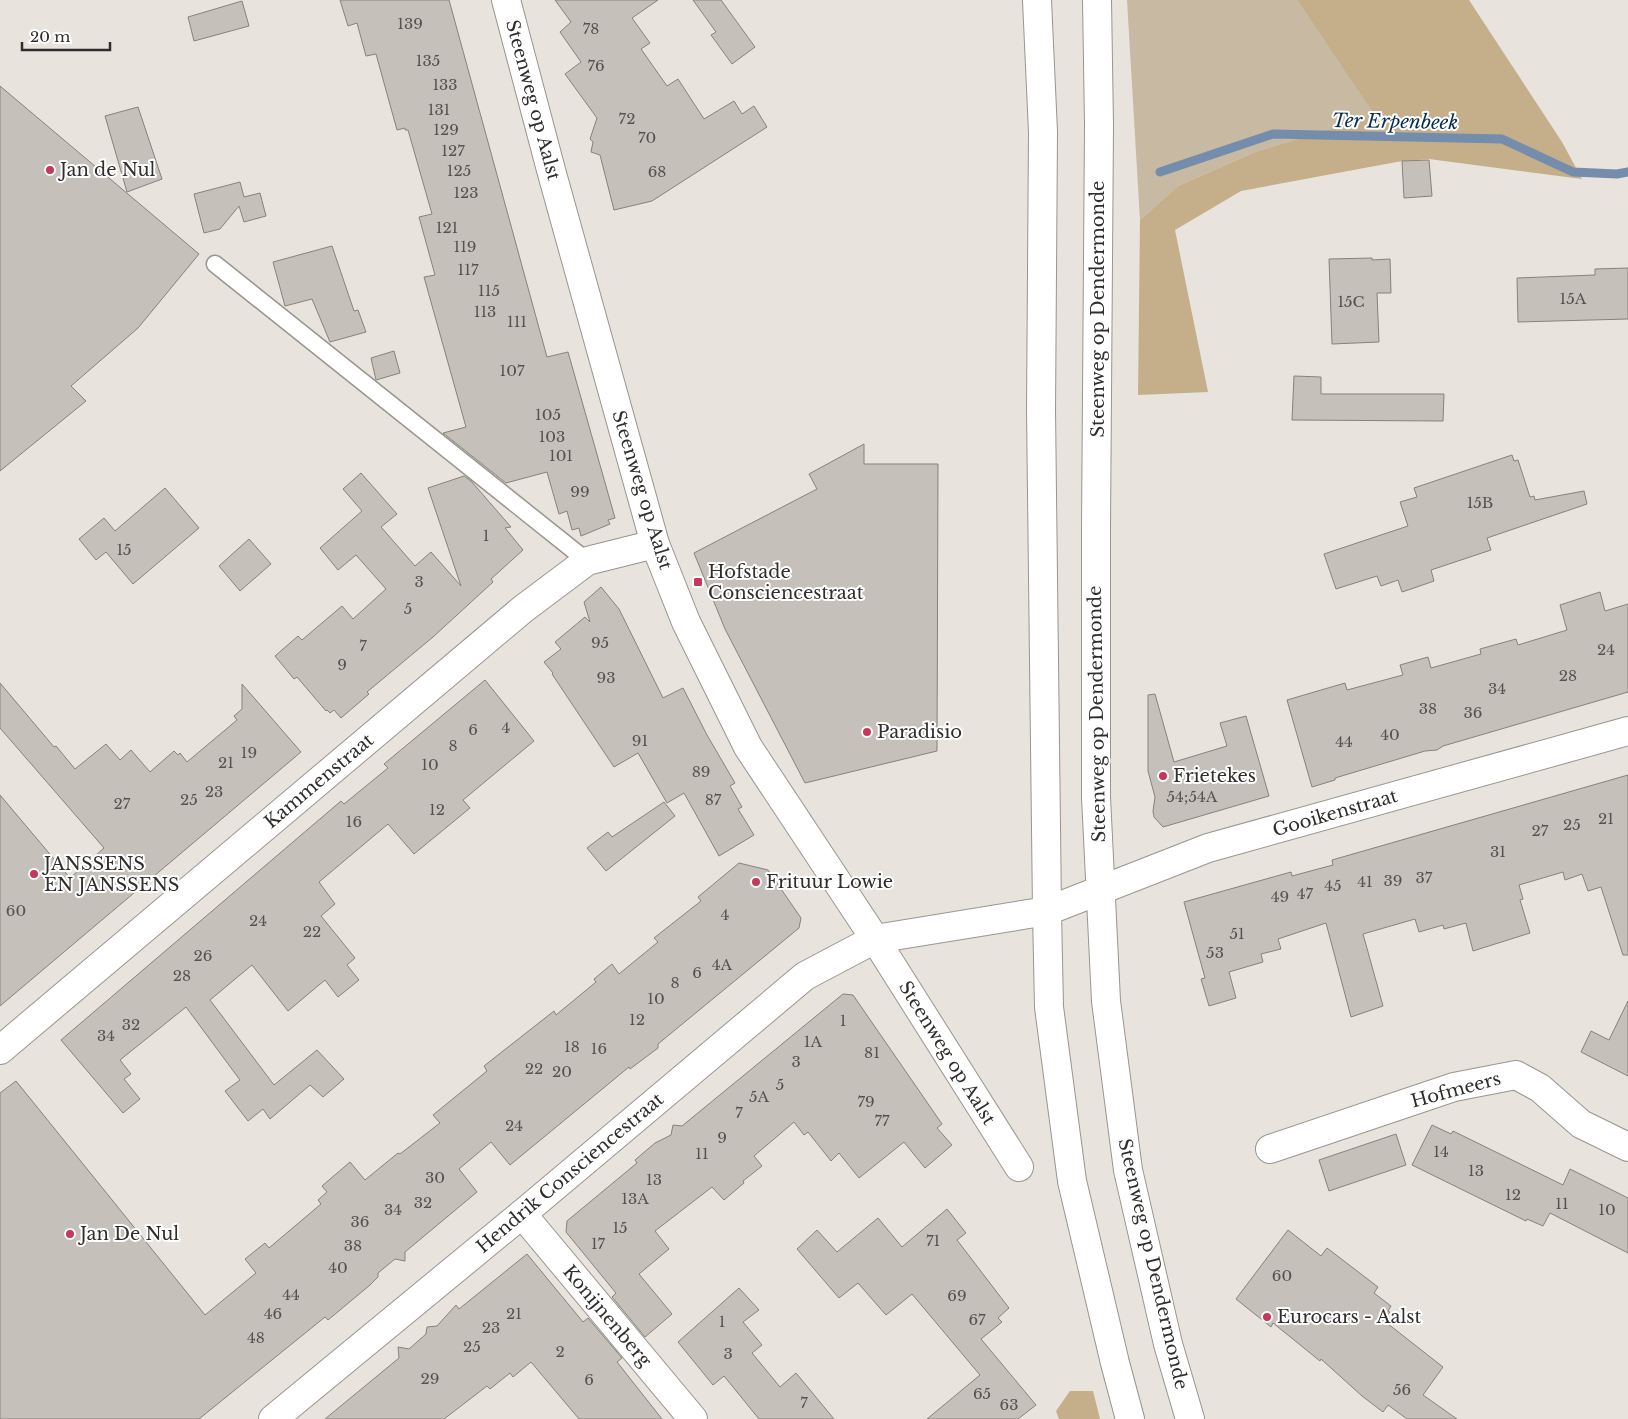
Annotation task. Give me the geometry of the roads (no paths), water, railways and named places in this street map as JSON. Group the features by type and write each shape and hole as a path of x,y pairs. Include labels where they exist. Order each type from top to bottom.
{"street":[{"name":"Steenweg op Aalst","path":"506,0 551,170 655,544 686,622 748,747 875,939 1019,1167"},
{"path":"1037,0 1043,132 1040,410 1046,911 1049,1007 1072,1181 1130,1419"},
{"name":"Steenweg op Dendermonde","path":"1097,0 1099,125 1096,767 1106,1001 1128,1170 1168,1344 1190,1419"},
{"name":"Kammenstraat","path":"0,1050 523,609 587,561 655,544"},
{"name":"Gooikenstraat","path":"1046,911 1208,848 1628,731"},
{"path":"875,939 1046,911"},
{"name":"Hendrik Consciencestraat","path":"273,1419 522,1214 805,976 875,939"},
{"name":"Hofmeers","path":"1270,1149 1454,1088 1516,1075 1540,1088 1581,1124 1628,1146"},
{"name":"Konijnenberg","path":"522,1214 693,1419"}],"lane":[{"path":"215,264 587,561"}],"waterway":[{"name":"Ter Erpenbeek","path":"1160,172 1273,134 1502,139 1573,172 1617,174 1628,172"}],"place":[{"name":"Jan de Nul","path":"50,170"},
{"name":"Hofstade Consciencestraat","path":"698,582"},
{"name":"Paradisio","path":"867,732"},
{"name":"Frietekes","path":"1163,776"},
{"name":"JANSSENS EN JANSSENS","path":"34,874"},
{"name":"Frituur Lowie","path":"756,882"},
{"name":"Jan De Nul","path":"70,1234"},
{"name":"Eurocars - Aalst","path":"1267,1317"}]}
